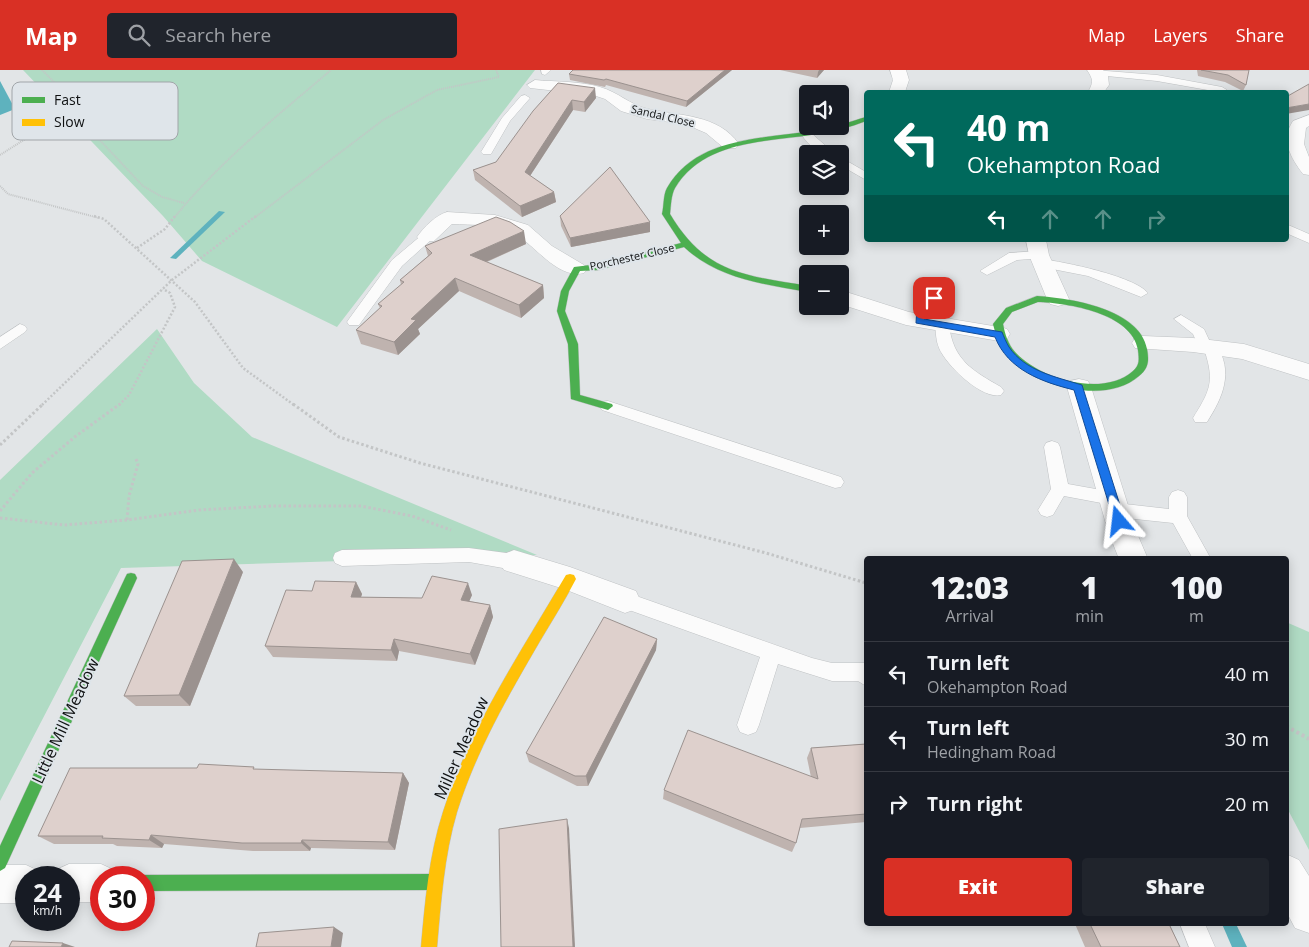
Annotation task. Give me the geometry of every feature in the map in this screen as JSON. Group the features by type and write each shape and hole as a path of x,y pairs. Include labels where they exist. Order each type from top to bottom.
{"street":[{"path":"898,70 901,80 898,90"},
{"path":"1096,71 1102,85 1098,90"},
{"name":"Sandal Close","path":"538,81 595,90 611,96 627,108 647,114 688,120 712,130 730,144"},
{"path":"849,126 864,120"},
{"path":"1309,120 1299,125 1294,138 1298,155 1309,170"},
{"path":"799,135 730,144 687,166 670,188 666,214 686,244 703,259 739,276 799,287"},
{"name":"Porchester Close","path":"428,237 447,218 494,221 521,229 545,250 577,269 599,267 686,244"},
{"path":"1039,253 1058,298"},
{"name":"Porchester Close","path":"577,269 565,291 561,311 574,344 576,397 608,406"},
{"path":"1058,298 1080,302 1120,320 1143,343 1145,362 1138,374 1124,384 1103,388 1078,387 1055,382 1034,373 1017,361 1004,348 999,334 999,321 1007,310 1029,301 1058,298"},
{"path":"849,300 919,321 999,334"},
{"path":"1143,343 1208,347 1244,352 1309,372"},
{"path":"1078,387 1114,504 1133,556"},
{"path":"514,562 570,579 624,600"},
{"name":"Little Mill Meadow","path":"0,864 131,578"},
{"name":"Miller Meadow","path":"429,947 434,882 455,794 494,711 570,579"},
{"path":"1289,878 1309,914"},
{"path":"155,883 434,882"},
{"path":"0,884 15,884"}],"lane":[{"path":"1096,71 1157,78 1222,90"},
{"path":"486,152 506,120 538,81"},
{"path":"807,135 816,145"},
{"path":"849,166 864,176"},
{"path":"1289,227 1306,223"},
{"path":"1289,229 1309,239"},
{"path":"354,322 397,263 428,237"},
{"path":"987,271 1014,256 1039,253 1109,279 1140,293"},
{"path":"919,321 922,306 946,290"},
{"path":"1181,319 1199,332 1219,370 1217,396 1201,418"},
{"path":"942,325 942,340 946,349 966,374 996,391"},
{"path":"0,344 20,329"},
{"path":"608,406 835,482"},
{"path":"1047,510 1060,489 1052,447"},
{"path":"1060,489 1114,504 1178,517"},
{"path":"1178,496 1178,517 1201,556"},
{"path":"342,558 469,555 514,562"},
{"path":"624,600 812,668 832,672 864,672"},
{"path":"748,725 772,653"},
{"path":"1193,926 1202,947"}],"path":[{"path":"42,70 54,82"},
{"path":"137,248 165,229 184,203 264,127 331,70"},
{"path":"0,445 172,280 383,120 437,90 499,77 496,70"},
{"path":"0,155 24,140"},
{"path":"101,140 143,186 162,197 184,203"},
{"path":"0,186 8,194 104,219 195,302 243,368 339,437 420,463 766,553 864,582"},
{"path":"0,511 32,473 76,436 116,408 129,395 175,307 170,293 163,289"},
{"path":"127,520 129,496 138,464 136,459"},
{"path":"0,518 44,526 87,526 199,510 264,506 361,506 412,516 457,532"},
{"path":"1289,728 1309,739"}],"green space":[{"path":"23,70 535,70 337,327 202,261 163,216 90,140 178,140 178,82 35,82"},
{"path":"157,329 194,383 252,437 537,555 121,568 0,801 0,480"},
{"path":"1289,623 1309,632 1309,850 1289,812"}],"water":[{"path":"0,81 12,103 12,110 0,115"},
{"path":"219,211 225,212 176,259 170,258"}],"building":[{"path":"573,70 725,70 687,101 606,79 569,74"},
{"path":"1201,70 1249,70 1246,85 1228,75"},
{"path":"558,83 595,88 584,102 572,100 525,172 554,192 520,206 473,170 496,162 533,111"},
{"path":"1309,84 1309,104 1289,107 1289,95"},
{"path":"610,167 650,222 570,238 560,216"},
{"path":"496,217 510,222 524,231 470,255 543,285 519,305 455,278 411,319 416,320 394,342 356,330 382,306 378,304 404,282 400,280 432,253 425,246"},
{"path":"234,559 179,695 124,696 182,561"},
{"path":"432,576 468,583 461,600 490,605 470,654 394,639 391,650 265,646 286,590 312,591 315,581 356,582 351,597 422,598"},
{"path":"604,617 657,639 586,776 575,776 526,753"},
{"path":"688,730 818,779 811,748 864,744 864,814 802,819 796,843 664,790"},
{"path":"199,764 254,767 253,769 403,773 388,842 302,840 301,843 242,843 151,835 149,840 102,838 103,836 38,836 70,768 197,768"},
{"path":"567,819 573,947 501,947 499,829"},
{"path":"1091,926 1170,926 1180,947 1101,947"},
{"path":"334,927 331,947 256,947 259,933"},
{"path":"12,941 63,943 61,947 9,947"}],"waterway":[{"path":"1230,926 1240,947"}],"traffic: fast":[{"path":"799,287 758,280 726,271 697,255 682,240 666,214 671,188 684,171 699,159 717,150 757,140 830,130 864,120"},
{"path":"608,406 575,397 573,344 561,311 565,291 577,269 599,267 686,244"},
{"path":"1037,299 1086,306 1120,320 1133,331 1141,344 1144,359 1140,370 1121,383 1110,387 1086,388 1040,374 1024,365 1007,348 998,324 1009,310 1037,299"},
{"path":"0,863 131,578"},
{"path":"155,883 434,882"}],"traffic: slow":[{"path":"429,947 442,845 450,812 461,781 488,721 570,579"}],"route":[{"path":"934,298 922,306 919,321 999,334 1004,348 1017,361 1034,373 1055,382 1078,387 1119,521"}]}
